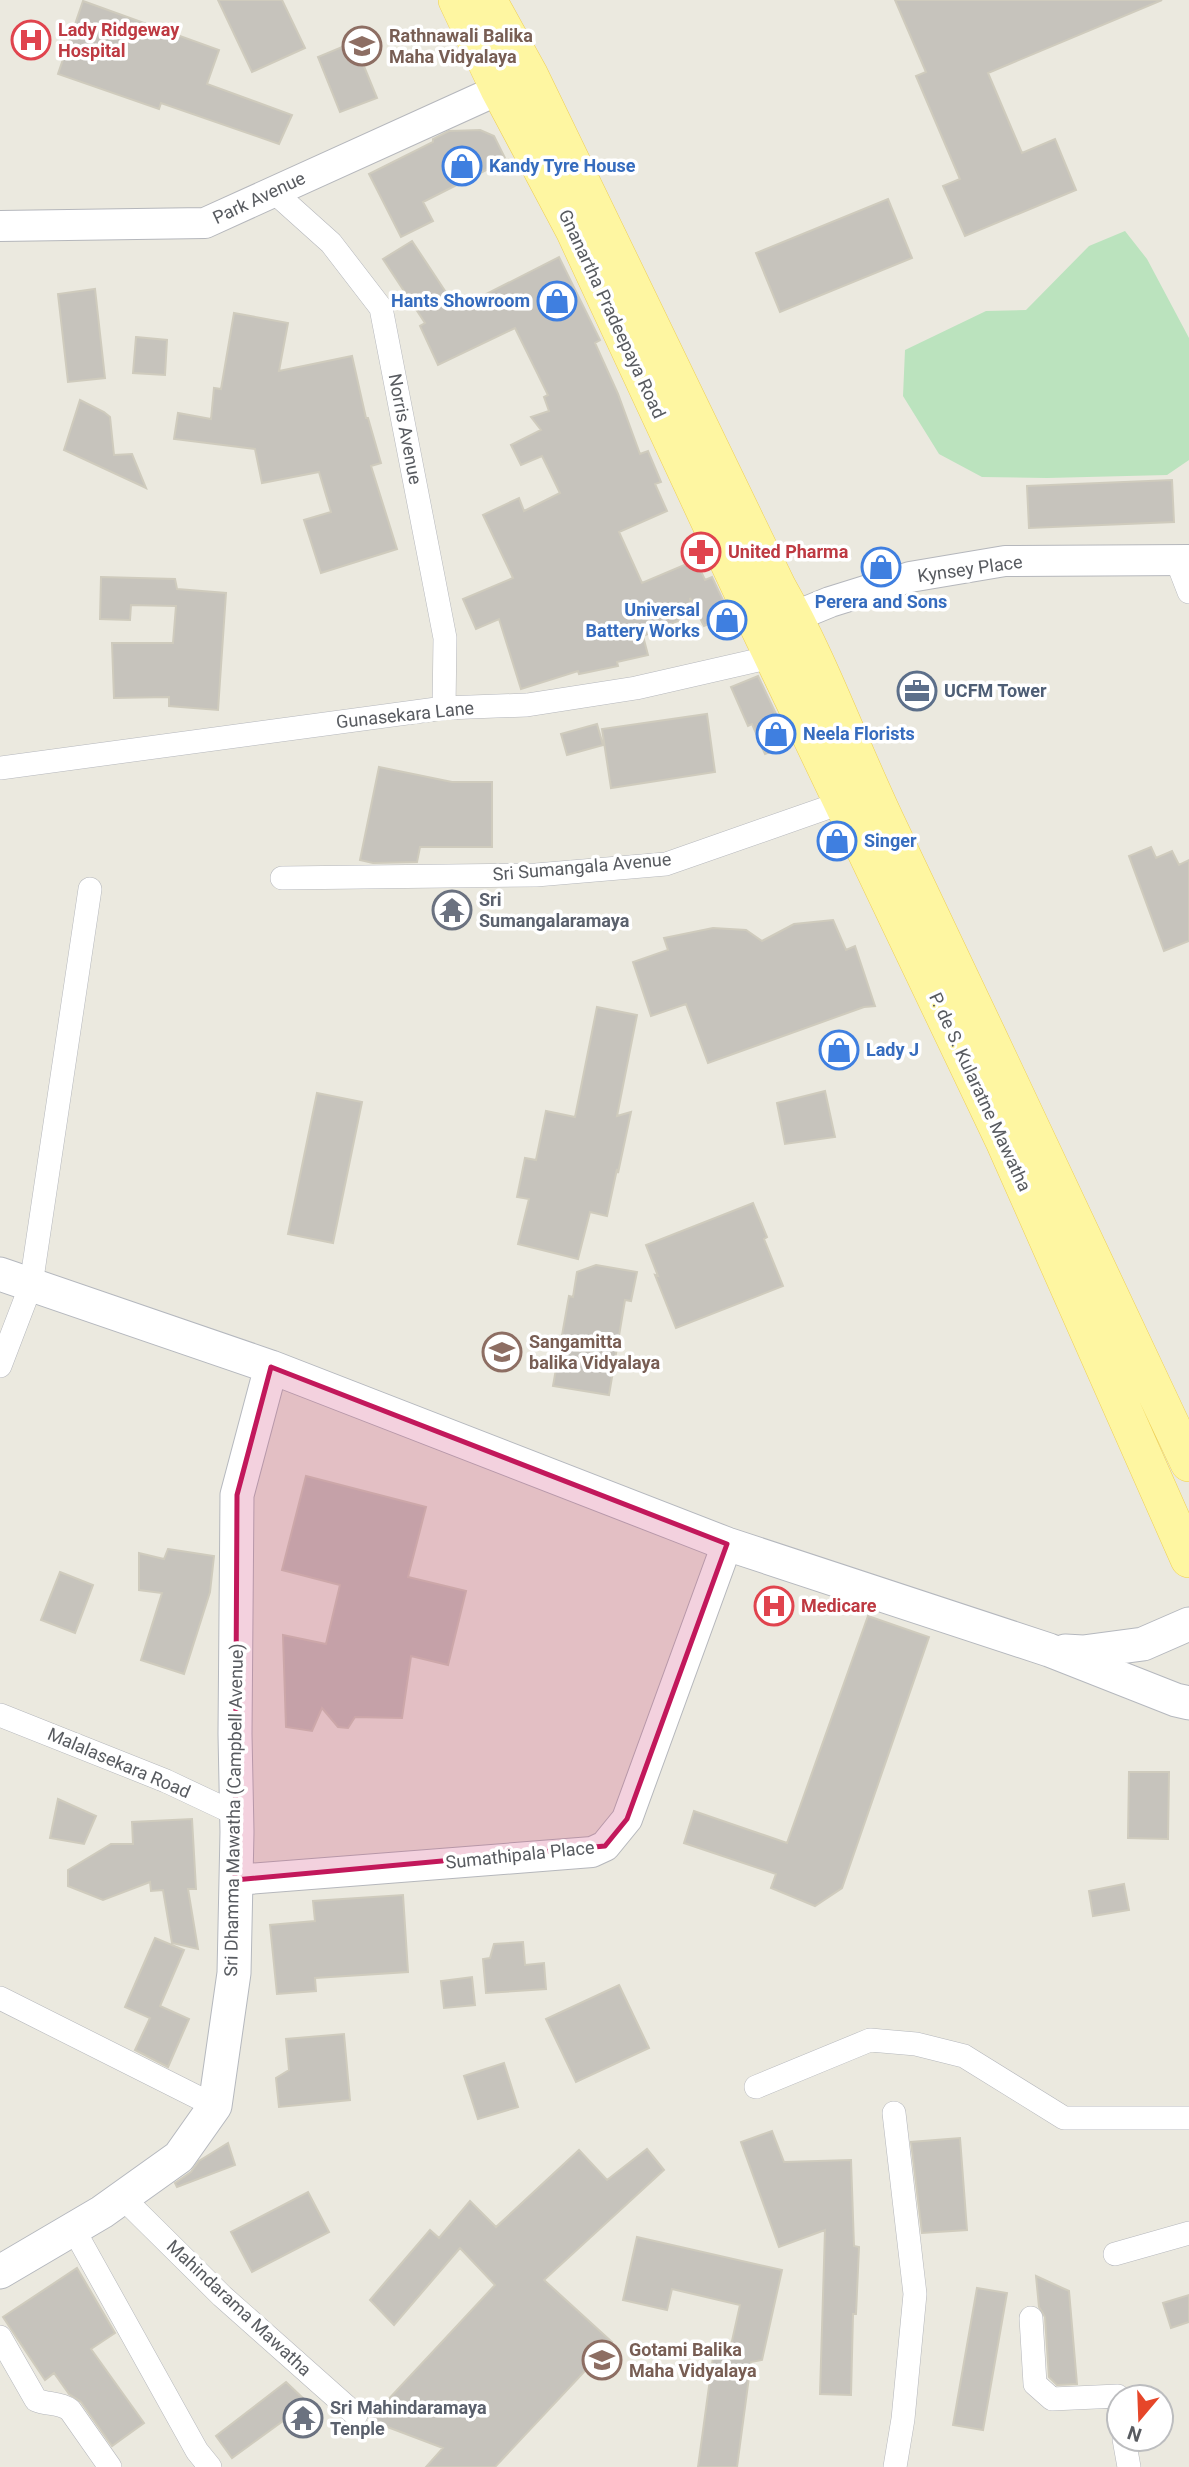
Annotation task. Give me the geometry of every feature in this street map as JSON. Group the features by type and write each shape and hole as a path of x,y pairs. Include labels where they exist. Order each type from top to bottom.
{"main road":[{"name":"Gnanartha Pradeepaya Road","path":"457,0 515,83 801,631"},
{"name":"Gnanartha Pradeepaya Road","path":"488,0 515,83 574,230 767,644"},
{"name":"P. de S. Kularatne Mawatha","path":"801,631 857,797 1004,1141 1189,1559"},
{"name":"P. de S. Kularatne Mawatha","path":"767,644 857,797 1032,1128 1189,1463"},
{"path":"15,1280 271,1367 727,1544 1049,1650 1189,1703"},
{"name":"Sri Dhamma Mawatha (Campbell Avenue)","path":"0,2272 123,2199 179,2157 215,2106 234,1973 237,1495 271,1367"},
{"path":"1049,1650 1083,1652 1143,1644 1189,1624"}],"street":[{"name":"Park Avenue","path":"0,226 205,223 515,83"},
{"name":"Norris Avenue","path":"273,191 331,243 382,308 446,638 444,708"},
{"name":"Kynsey Place","path":"767,644 801,631 830,602 910,577 1005,561 1183,561"},
{"path":"1183,561 1189,592"},
{"name":"Gunasekara Lane","path":"0,768 444,708 527,705 636,688 767,644"},
{"name":"Sri Sumangala Avenue","path":"282,878 536,875 666,863 857,797"},
{"path":"0,1366 90,889"},
{"name":"Sumathipala Place","path":"235,1880 592,1852 605,1846 627,1819 727,1544"},
{"name":"Malalasekara Road","path":"0,1715 166,1781 236,1814"},
{"path":"0,1998 215,2106"},
{"path":"756,2087 870,2040 904,2043 964,2056 1064,2118 1189,2118"},
{"path":"894,2113 915,2294 903,2419 895,2467"},
{"name":"Mahindarama Mawatha","path":"123,2199 222,2296 356,2415"},
{"path":"74,2230 197,2451 210,2467"},
{"path":"1115,2254 1189,2233"},
{"path":"1031,2318 1035,2384 1052,2399 1105,2397"},
{"path":"0,2337 36,2400 62,2404 69,2410 110,2467"}],"highlighted area":[{"path":"271,1367 727,1544 627,1819 605,1846 235,1880 237,1495"}],"green space":[{"path":"1125,231 1147,259 1189,338 1189,460 1167,475 982,477 939,454 903,396 905,350 986,311 1026,310 1089,246"}],"building":[{"path":"218,0 282,0 305,48 252,72"},
{"path":"895,0 1162,0 988,73 1022,153 1055,139 1076,190 965,236 943,186 960,179 916,76 926,72"},
{"path":"83,1 219,50 207,84 292,115 279,144 161,103 159,109 58,74"},
{"path":"354,42 377,98 340,112 318,57"},
{"path":"480,130 494,136 506,160 423,202 433,221 401,237 369,174 433,142 433,139 449,131"},
{"path":"888,199 912,258 780,312 756,253"},
{"path":"412,241 457,309 559,257 600,340 595,343 618,394 640,454 648,451 661,482 655,484 667,511 619,532 642,583 696,560 705,580 712,577 730,615 704,626 690,598 692,615 643,636 648,655 617,662 618,666 579,674 578,671 521,689 499,619 476,629 463,599 513,578 483,515 519,498 524,511 560,493 542,456 521,465 511,445 541,430 531,417 549,411 544,397 548,395 515,328 438,365 420,326 425,323 383,259"},
{"path":"95,289 105,378 68,382 58,294"},
{"path":"234,313 288,323 279,371 352,356 366,418 381,463 371,466 397,549 321,573 304,520 331,512 319,472 262,483 255,449 174,439 178,413 211,419 214,388 221,389"},
{"path":"136,337 167,340 165,375 133,373"},
{"path":"80,400 110,417 114,455 132,454 146,488 64,450"},
{"path":"1172,480 1174,522 1029,528 1027,486"},
{"path":"101,577 175,579 177,589 226,593 218,710 169,706 169,697 114,698 112,643 173,643 176,606 131,605 130,620 100,619"},
{"path":"758,676 776,714 773,715 786,746 765,754 752,724 748,726 731,687"},
{"path":"707,714 715,772 611,788 602,729"},
{"path":"597,724 603,745 567,755 561,734"},
{"path":"379,767 452,782 492,782 492,847 420,847 417,862 373,863 360,860"},
{"path":"1151,847 1156,858 1172,851 1179,865 1189,860 1189,941 1164,951 1129,856"},
{"path":"833,920 846,950 855,946 875,1006 864,1007 708,1063 686,1004 651,1016 633,962 668,950 664,938 713,928 746,930 762,941 794,924"},
{"path":"597,1007 637,1015 617,1116 631,1112 607,1216 590,1212 578,1259 518,1244 529,1199 517,1197 525,1158 536,1160 546,1111 575,1117"},
{"path":"825,1091 835,1137 785,1144 777,1103"},
{"path":"317,1093 362,1102 333,1243 288,1234"},
{"path":"753,1203 783,1286 676,1328 646,1245"},
{"path":"596,1265 637,1272 631,1301 625,1300 609,1395 553,1386 569,1296 573,1297 577,1272"},
{"path":"306,1476 426,1507 408,1577 466,1591 448,1665 411,1656 402,1718 355,1717 348,1728 338,1727 322,1708 312,1731 286,1727 283,1635 326,1644 340,1585 282,1570"},
{"path":"168,1549 214,1556 210,1592 184,1674 141,1660 162,1593 139,1590 139,1553 164,1559"},
{"path":"60,1572 93,1585 75,1633 41,1620"},
{"path":"868,1616 929,1637 842,1888 815,1906 771,1888 776,1874 684,1843 694,1811 787,1843"},
{"path":"1129,1772 1169,1772 1168,1839 1128,1838"},
{"path":"58,1799 96,1816 84,1844 50,1838"},
{"path":"192,1819 196,1889 188,1889 198,1949 172,1943 163,1890 151,1891 150,1882 103,1900 68,1886 68,1870 111,1844 133,1844 132,1822"},
{"path":"1124,1884 1129,1910 1093,1916 1089,1891"},
{"path":"403,1895 408,1972 315,1978 316,1991 277,1994 270,1925 315,1921 313,1901"},
{"path":"155,1938 184,1950 160,2006 189,2019 168,2067 135,2050 150,2018 125,2007"},
{"path":"523,1942 525,1965 544,1963 546,1989 486,1993 483,1959 490,1958 494,1944"},
{"path":"472,1977 475,2005 444,2008 441,1981"},
{"path":"619,1985 649,2048 576,2082 546,2019"},
{"path":"344,2034 350,2100 279,2107 276,2078 289,2070 286,2039"},
{"path":"504,2063 518,2107 478,2119 464,2076"},
{"path":"772,2131 784,2162 851,2160 854,2246 859,2247 856,2314 853,2314 851,2395 820,2394 825,2230 779,2247 741,2142"},
{"path":"960,2138 967,2230 922,2233 911,2142"},
{"path":"228,2143 235,2165 177,2187 175,2183 191,2172 199,2161"},
{"path":"647,2149 664,2170 544,2280 612,2342 495,2467 426,2467 443,2448 369,2420 495,2285 460,2248 394,2325 370,2300 430,2230 439,2238 470,2201 496,2227 579,2150 607,2180"},
{"path":"308,2192 329,2232 252,2272 231,2232"},
{"path":"637,2237 782,2270 762,2360 751,2362 737,2467 698,2467 713,2357 728,2359 740,2305 672,2289 667,2310 623,2300"},
{"path":"77,2268 115,2333 91,2349 144,2423 112,2446 81,2402 69,2394 54,2373 45,2380 3,2317"},
{"path":"1036,2276 1069,2291 1077,2384 1057,2385 1049,2377 1045,2317 1039,2307"},
{"path":"977,2288 1007,2293 983,2430 953,2425"},
{"path":"1189,2295 1189,2322 1171,2328 1163,2303"},
{"path":"286,2382 308,2403 232,2458 216,2436"}],"place":[{"name":"Lady Ridgeway Hospital","path":"31,40"},
{"name":"Rathnawali Balika Maha Vidyalaya","path":"362,46"},
{"name":"Kandy Tyre House","path":"462,166"},
{"name":"Hants Showroom","path":"557,301"},
{"name":"United Pharma","path":"701,552"},
{"name":"Perera and Sons","path":"881,567"},
{"name":"Universal Battery Works","path":"727,620"},
{"name":"UCFM Tower","path":"917,691"},
{"name":"Neela Florists","path":"776,734"},
{"name":"Singer","path":"837,841"},
{"name":"Sri Sumangalaramaya","path":"452,910"},
{"name":"Lady J","path":"839,1050"},
{"name":"Sangamitta balika Vidyalaya","path":"502,1352"},
{"name":"Medicare","path":"774,1606"},
{"name":"Gotami Balika Maha Vidyalaya","path":"602,2360"},
{"name":"Sri Mahindaramaya Tenple","path":"303,2418"}]}
